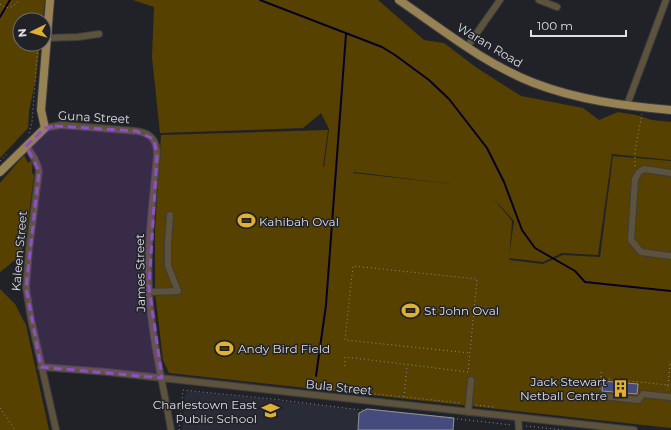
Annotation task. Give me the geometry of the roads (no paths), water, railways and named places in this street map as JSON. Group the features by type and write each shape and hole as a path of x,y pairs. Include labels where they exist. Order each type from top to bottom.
{"main road":[{"path":"49,12 50,0"},
{"name":"Waran Road","path":"401,0 467,47 496,65 534,83 577,97 671,110"},
{"path":"45,52 41,110 45,128"},
{"name":"Guna Street","path":"0,172 45,128"}],"street":[{"path":"467,47 500,0"},
{"path":"539,0 557,7"},
{"path":"627,105 666,0"},
{"path":"52,38 78,37 99,34"},
{"name":"Guna Street","path":"45,128 61,125 136,131 147,133 154,139"},
{"name":"James Street","path":"154,139 157,147 157,155 149,246 149,292 152,327 171,430"},
{"name":"Kaleen Street","path":"26,146 37,164 39,171 29,250 26,288 41,367 56,430"},
{"path":"671,173 644,169 639,172 635,179 631,240 641,252 671,256"},
{"path":"149,292 178,291 168,266 170,215"},
{"name":"Bula Street","path":"41,367 162,378 603,428 634,430"},
{"path":"468,412 467,403 471,380"},
{"path":"597,395 638,400 643,394 670,395"},
{"path":"518,418 519,428"}],"waterway":[{"path":"0,17 10,0"},
{"path":"260,0 382,47 429,80 449,99 487,148 504,182 522,230 535,248 575,271 585,282 671,291"},
{"path":"316,376 326,305 346,34"}],"place":[{"name":"Kahibah Oval","path":"246,221"},
{"name":"St John Oval","path":"411,310"},
{"name":"Andy Bird Field","path":"225,348"},
{"name":"Jack Stewart Netball Centre","path":"620,388"},
{"name":"Charlestown East Public School","path":"270,411"}]}
